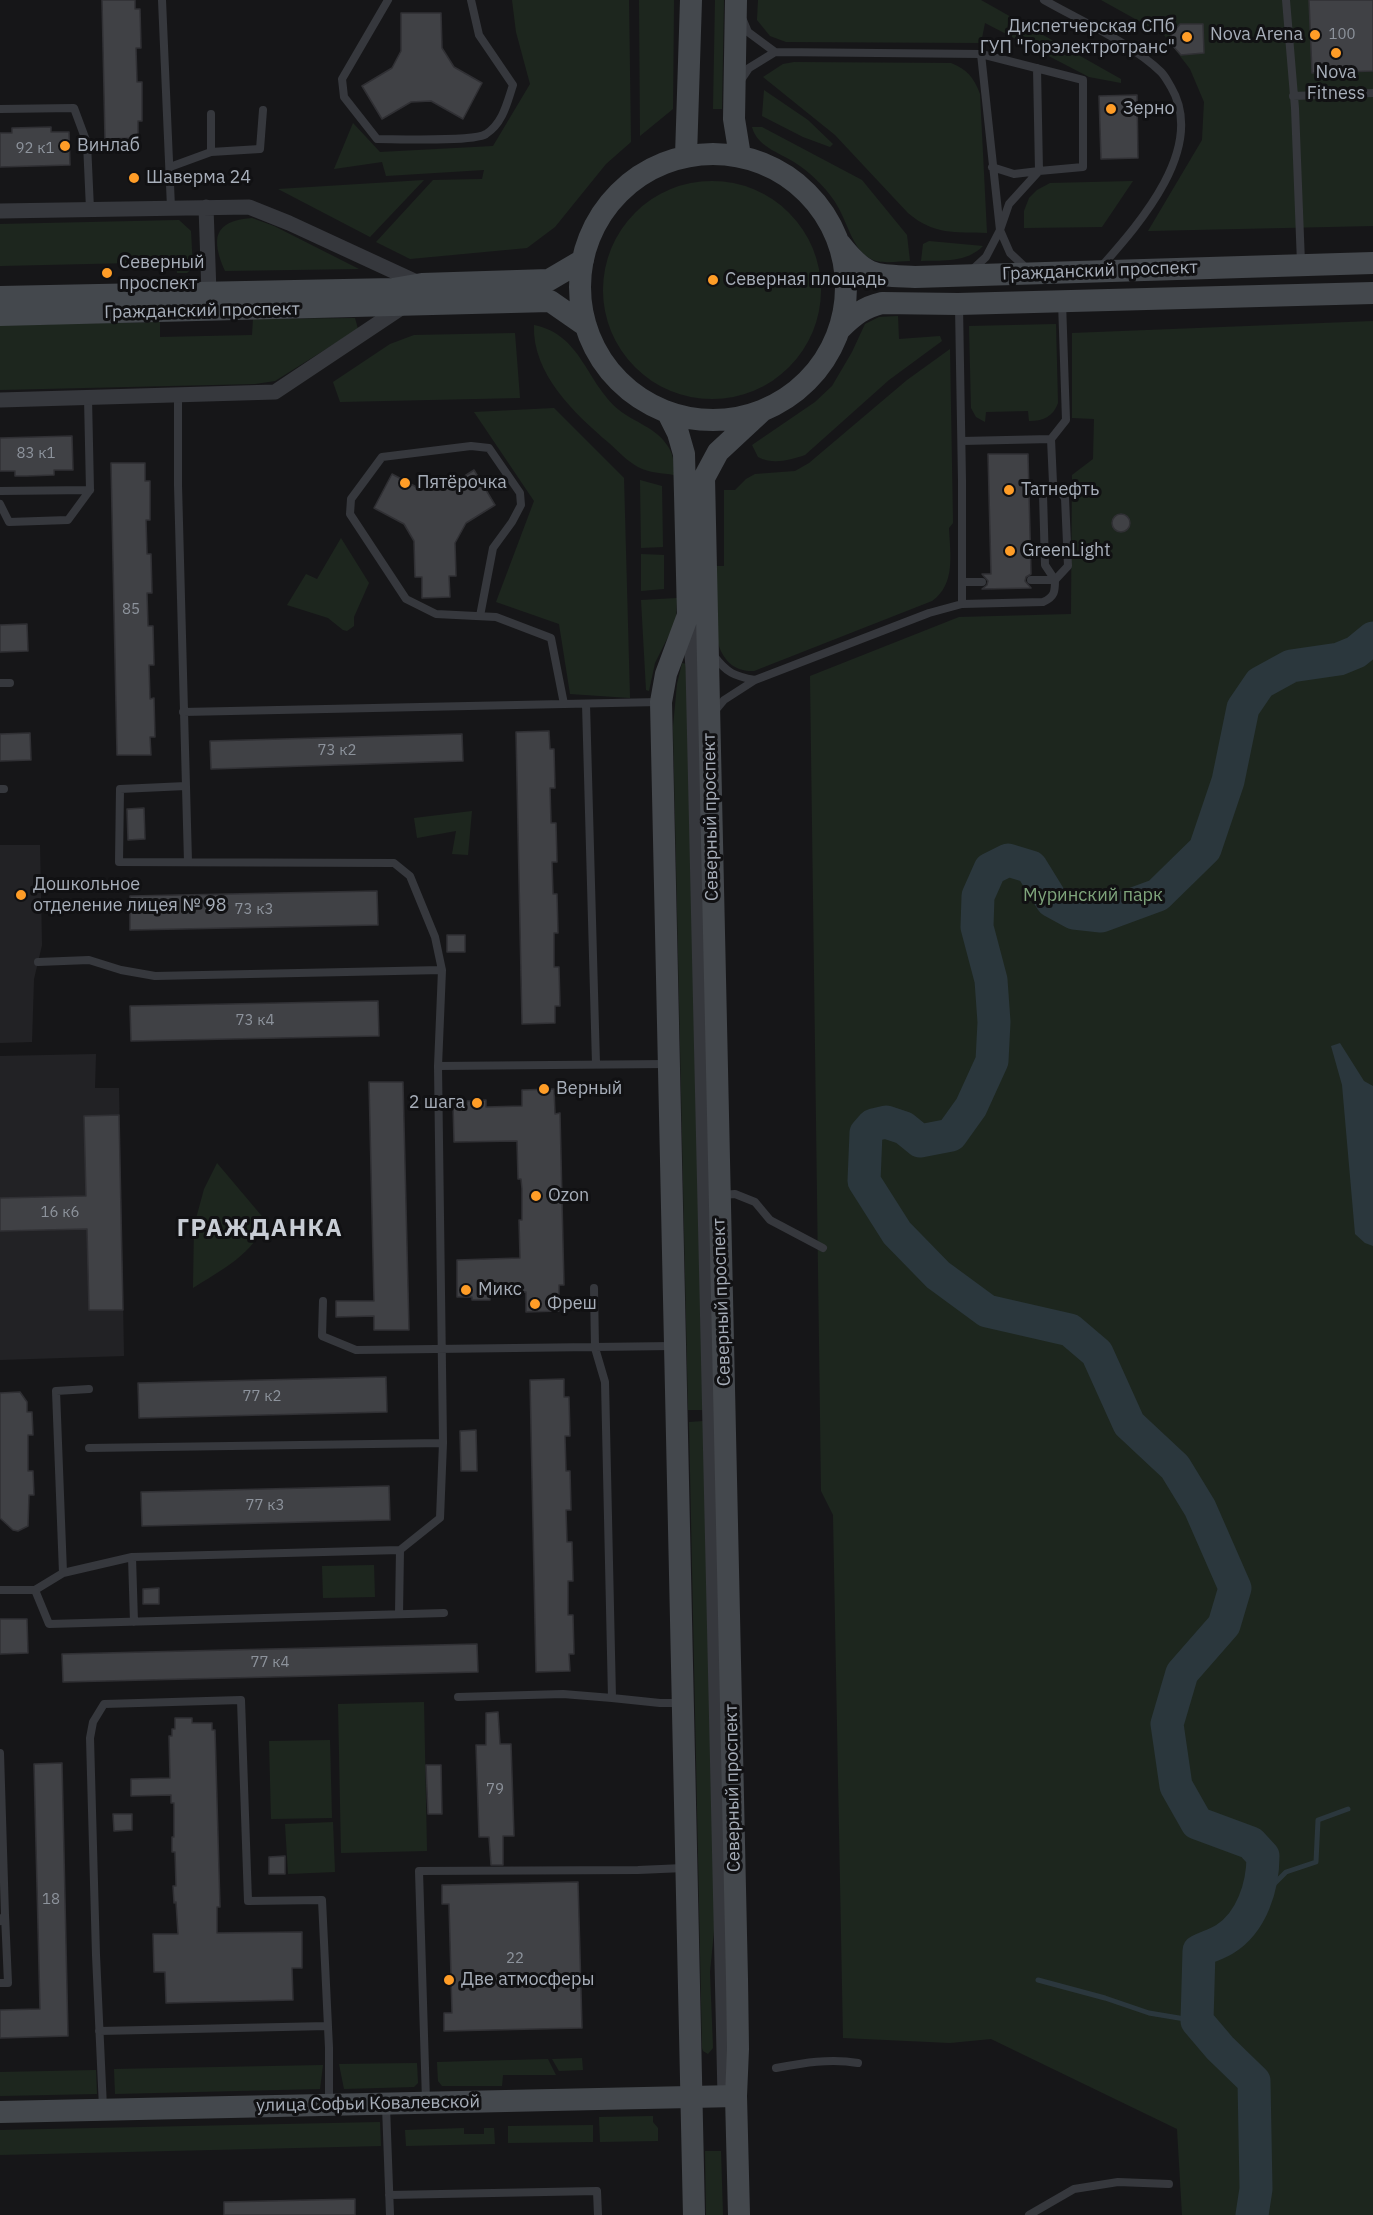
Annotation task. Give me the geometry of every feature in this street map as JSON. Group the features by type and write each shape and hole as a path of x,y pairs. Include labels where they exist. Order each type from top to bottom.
{"main road":[{"path":"686,156 690,1"},
{"path":"736,2 734,119 740,156"},
{"path":"713,154 740,156 773,168 801,187 824,213 840,244 846,272 846,301 840,329 828,356 810,379 787,398 761,412 718,420 668,413 635,395 619,381 594,346 581,304 580,282 583,260 596,224 619,193 650,170 686,156 713,154"},
{"name":"Гражданский проспект","path":"840,244 867,272 915,277 1373,263"},
{"name":"Гражданский проспект","path":"0,297 393,289 422,284 549,280 583,260"},
{"name":"Гражданский проспект","path":"840,329 858,312 870,305 882,303 958,304 1373,293"},
{"name":"Гражданский проспект","path":"0,315 550,301 586,326"},
{"name":"Северный проспект","path":"739,2215 730,2096 738,2049 704,478 718,452 761,412"},
{"name":"Северный проспект","path":"668,413 678,433 684,454 688,615 666,674 660,702 694,2215"},
{"name":"улица Софьи Ковалевской","path":"0,2112 730,2096"}],"street":[{"path":"0,211 206,207 209,293"},
{"name":"Гражданский проспект","path":"206,207 249,207 290,223 422,284"},
{"path":"0,400 275,392 404,306"},
{"name":"Северный проспект","path":"688,615 693,667 730,2096"}],"lane":[{"path":"162,0 171,207"},
{"path":"388,0 342,79 344,97 377,139 451,139 484,135 503,114 513,85 479,35 471,0"},
{"path":"1044,0 1138,53 1163,74 1176,96 1182,114 1177,149 1167,179 1126,238 1097,271"},
{"path":"1286,0 1301,265"},
{"path":"736,2 748,32 774,52"},
{"path":"734,90 749,68 774,52 981,54 1083,80 1083,167 1014,174 992,167"},
{"path":"981,54 1000,230 1010,253 1032,273"},
{"path":"967,275 986,257 1010,204 1039,171 1037,68"},
{"path":"1293,96 1373,93"},
{"path":"0,110 74,108 87,143 90,209"},
{"path":"170,167 211,152 260,149 263,110"},
{"path":"211,114 211,152"},
{"path":"1031,580 1055,580 1068,566 1065,498 1053,483 1051,440 1066,420 1062,301"},
{"path":"958,304 962,441 962,604"},
{"path":"178,395 188,862"},
{"path":"0,504 9,522 68,520 90,490 88,398"},
{"path":"962,441 1051,440"},
{"path":"480,616 494,548 521,505 520,493 489,448 471,446 382,457 351,499 350,514 406,599 436,614 496,617 551,638 564,704"},
{"path":"709,718 724,700 755,680 929,613 962,604 1043,602 1050,598 1055,592 1055,580 1045,565 1043,494 1053,483"},
{"path":"0,491 90,490"},
{"path":"962,582 982,582"},
{"path":"707,646 724,669 738,677 755,680"},
{"path":"0,683 10,683"},
{"path":"183,712 660,702"},
{"path":"586,704 596,1064"},
{"path":"0,1590 35,1590 63,1574 132,1557 400,1551 440,1518 442,1443 438,1066 441,970 435,937 410,876 394,863 119,862 120,789 186,786"},
{"path":"38,962 89,960 120,970 155,976 441,970"},
{"path":"438,1066 668,1064"},
{"path":"719,1195 735,1194 756,1202 770,1220 823,1248"},
{"path":"594,1288 596,1348 604,1382 612,1698"},
{"path":"323,1301 322,1336 356,1350 675,1346"},
{"path":"63,1574 56,1391 88,1389"},
{"path":"89,1448 442,1443"},
{"path":"399,1614 400,1551"},
{"path":"132,1557 134,1622"},
{"path":"35,1590 49,1624 444,1613"},
{"path":"458,1697 563,1694 683,1703"},
{"path":"103,2110 90,1738 93,1722 104,1704 242,1700 248,1901 322,1900 329,2105"},
{"path":"0,1753 3,1918 8,1983 0,1983"},
{"path":"426,2103 419,1871 686,1868"},
{"path":"99,2031 328,2026"},
{"path":"776,2068 816,2061 843,2060 858,2063"},
{"path":"386,2103 390,2215"},
{"path":"1029,2215 1074,2189 1118,2182 1169,2184"},
{"path":"389,2195 597,2191 598,2215"}],"shaded area":[{"name":"Дошкольное отделение лицея № 98","path":"0,845 40,845 42,945 34,979 32,1042 0,1043"},
{"path":"1340,1043 1364,1081 1373,1086 1373,1246 1365,1243 1355,1234 1342,1085 1331,1046"},
{"path":"96,1054 95,1088 119,1088 124,1356 0,1360 0,1056"}],"green space":[{"path":"512,0 629,0 631,142 606,164 555,227 527,248 410,259 376,242 433,180 482,179 484,170 386,176 382,162 334,169 353,123 380,152 493,146 530,84 516,32"},
{"path":"639,0 674,0 673,109 640,136"},
{"path":"715,0 724,0 722,109 713,109"},
{"path":"758,0 981,0 1121,79 1121,83 1089,77 985,23 981,43 786,42 770,36 757,20"},
{"path":"1101,0 1373,0 1373,226 1148,231 1202,140 1204,102 1190,69 1164,35"},
{"path":"794,62 951,63 966,71 980,94 987,233 936,229 908,213 835,135 763,77 783,64"},
{"path":"764,90 808,120 833,144 830,147 803,137 762,116"},
{"path":"752,127 762,127 862,180 907,235 910,261 878,261 863,254 835,201 826,190 800,166 765,146"},
{"path":"424,180 370,237 278,189"},
{"path":"712,181 733,183 754,190 789,213 812,248 819,269 821,290 819,311 812,332 789,367 754,390 733,397 712,399 691,397 670,390 635,367 612,332 605,311 603,290 605,269 612,248 635,213 670,190 691,183"},
{"path":"1133,181 1102,227 1024,228 1024,211 1029,198 1037,190 1050,183"},
{"path":"252,218 274,226 359,269 225,271 218,250 219,234 229,223"},
{"path":"179,220 191,231 193,268 187,273 177,273 176,262 0,266 0,224"},
{"path":"929,241 983,246 962,258 921,261 923,244"},
{"path":"898,316 899,339 940,336 942,341 889,380 805,455 776,461 758,457 752,445 815,402 832,386 865,324 879,317"},
{"path":"355,318 358,329 275,381 255,384 0,390 0,325 160,322 160,337 252,335 253,319"},
{"name":"Муринский парк","path":"1373,321 1373,2215 1182,2215 1177,2129 991,2039 950,2043 843,2038 833,1515 821,1491 810,676 959,617 1071,614 1072,475 1093,459 1094,419 1072,418 1072,333"},
{"path":"1056,324 1058,403 1053,412 1043,419 1034,421 1029,421 1028,411 986,412 985,422 976,417 971,408 969,326"},
{"path":"534,325 550,330 563,338 582,360 598,386 619,410 662,439 672,456 674,475 656,473 634,465 570,406 558,392 540,360 535,343"},
{"path":"515,333 520,398 340,402 333,382 390,344 414,335"},
{"path":"950,349 953,523 949,528 950,568 940,594 932,601 754,671 747,671 730,664 718,643 716,566 724,566 724,490 735,490 755,474 795,471 809,463 907,380"},
{"path":"554,408 624,478 630,698 570,694 559,624 496,602 534,501 474,412"},
{"path":"640,480 662,486 663,547 641,548"},
{"path":"341,538 369,583 354,617 354,626 347,631 328,618 287,605 306,574 317,579"},
{"path":"641,554 664,555 664,589 641,591"},
{"path":"677,598 676,621 655,663 649,691 646,690 641,600"},
{"path":"682,663 687,664 704,1410 688,1410 673,727 677,684"},
{"path":"472,811 468,855 452,854 456,831 417,838 414,818"},
{"path":"217,1163 266,1221 254,1243 245,1252 193,1288 194,1226 204,1189"},
{"path":"704,1421 716,1911 710,1972 713,2048 708,2054 702,2048 689,1422"},
{"path":"374,1565 375,1597 323,1598 322,1566"},
{"path":"424,1702 427,1851 341,1853 338,1704"},
{"path":"330,1740 332,1818 271,1819 269,1741"},
{"path":"333,1822 335,1872 288,1874 285,1824"},
{"path":"582,2058 583,2070 559,2071 552,2059"},
{"path":"548,2059 556,2075 503,2075 502,2086 442,2086 438,2081 437,2062"},
{"path":"417,2063 418,2083 414,2087 344,2089 339,2064"},
{"path":"323,2065 320,2089 115,2094 114,2069"},
{"path":"96,2070 97,2094 0,2096 0,2072"},
{"path":"653,2116 653,2122 658,2128 658,2141 600,2142 599,2117"},
{"path":"380,2122 381,2146 0,2155 0,2130"},
{"path":"593,2125 593,2142 508,2143 508,2126"},
{"path":"464,2128 464,2134 484,2134 484,2128 494,2128 495,2144 406,2146 405,2130"},
{"path":"705,2151 721,2151 723,2215 706,2215"}],"building":[{"path":"102,0 135,0 135,9 140,9 141,48 136,48 137,82 142,82 142,121 138,121 138,138 105,139"},
{"path":"1309,0 1373,0 1373,71 1312,73"},
{"path":"401,13 441,13 442,48 454,67 482,83 463,119 431,101 411,102 382,119 362,86 392,68 401,51"},
{"name":"Диспетчерская СПб ГУП \"Горэлектротранс\"","path":"1180,24 1203,24 1204,53 1181,55 1171,44 1171,35"},
{"path":"1137,95 1138,158 1101,159 1099,96"},
{"path":"51,127 51,132 69,132 70,165 0,167 0,133 12,133 12,128"},
{"path":"72,436 73,470 54,470 54,475 27,476 15,476 15,471 0,471 0,438"},
{"name":"Татнефть","path":"988,454 1028,454 1031,574 1026,577 1025,581 1031,588 982,589 988,581 982,574 991,574"},
{"path":"111,463 145,463 145,481 150,481 150,520 146,520 147,554 151,554 152,593 147,593 148,626 153,626 154,665 149,665 150,699 154,698 155,737 150,737 151,755 117,755"},
{"path":"474,470 495,505 466,523 455,543 456,576 449,576 450,597 422,598 422,577 415,577 414,541 404,524 374,508 392,474 422,490 443,490"},
{"path":"1121,514 1127,517 1130,523 1127,529 1121,532 1115,529 1112,523 1115,517"},
{"path":"27,624 28,651 0,652 0,625"},
{"path":"549,731 550,749 554,749 555,788 550,788 551,823 556,823 557,862 552,862 553,894 557,894 558,933 554,933 554,967 559,967 560,1006 555,1006 555,1023 522,1024 516,732"},
{"path":"30,733 31,760 0,761 0,734"},
{"path":"462,734 463,761 211,769 210,741"},
{"path":"144,808 145,839 128,840 127,809"},
{"path":"377,891 378,925 130,930 130,896"},
{"path":"447,935 465,935 465,952 447,952"},
{"path":"378,1001 379,1036 131,1041 130,1006"},
{"path":"369,1082 403,1082 409,1330 374,1330 374,1316 336,1317 336,1301 374,1301"},
{"path":"554,1089 555,1114 560,1113 564,1285 559,1285 559,1311 526,1312 526,1292 490,1293 490,1300 457,1297 457,1260 520,1258 519,1220 522,1220 522,1189 521,1179 518,1179 517,1141 454,1142 453,1104 486,1100 486,1107 522,1106 522,1090"},
{"path":"119,1115 123,1310 89,1310 87,1229 0,1231 0,1198 86,1196 84,1116"},
{"path":"386,1377 387,1412 139,1418 138,1383"},
{"path":"564,1379 564,1397 569,1397 570,1436 565,1436 566,1471 570,1471 571,1510 566,1510 567,1542 572,1542 573,1581 568,1581 568,1615 573,1615 574,1654 569,1654 570,1671 536,1672 530,1380"},
{"path":"20,1392 27,1402 27,1412 32,1412 33,1435 28,1435 28,1471 33,1471 34,1495 29,1495 28,1526 18,1531 13,1530 0,1518 0,1393"},
{"path":"476,1430 477,1471 461,1471 460,1431"},
{"path":"389,1486 390,1520 142,1526 141,1492"},
{"path":"159,1588 159,1604 143,1604 143,1589"},
{"path":"0,1619 27,1619 28,1653 0,1654"},
{"path":"477,1644 478,1672 63,1682 62,1654"},
{"path":"498,1712 500,1744 511,1744 514,1836 503,1836 503,1865 491,1865 489,1837 479,1837 476,1745 486,1745 486,1713"},
{"path":"175,1718 192,1718 192,1723 212,1723 212,1730 215,1730 220,1907 217,1907 217,1933 302,1932 302,1968 292,1968 293,2000 166,2003 165,1972 154,1972 153,1934 178,1934 173,1886 176,1886 175,1852 172,1852 174,1803 171,1803 171,1795 131,1796 131,1779 170,1778 169,1736 172,1736 172,1729 175,1729"},
{"path":"62,1763 68,2036 0,2038 0,2010 40,2009 34,1764"},
{"path":"426,1765 441,1765 442,1814 428,1814"},
{"path":"113,1814 132,1814 132,1830 114,1831"},
{"path":"285,1856 285,1874 269,1874 269,1857"},
{"path":"578,1882 582,2028 444,2031 444,2013 452,2013 449,1904 442,1904 442,1885"},
{"path":"355,2199 355,2215 224,2215 224,2202"}],"waterway":[{"path":"1252,2215 1256,2189 1254,2081 1220,2048 1197,2021 1199,1951 1225,1939 1234,1932 1249,1913 1261,1879 1263,1856 1251,1843 1197,1823 1176,1786 1167,1724 1182,1673 1224,1625 1235,1588 1200,1508 1175,1467 1129,1424 1097,1353 1070,1330 987,1311 938,1275 897,1233 864,1181 866,1133 873,1125 886,1122 904,1128 920,1141 951,1135 971,1107 992,1061 994,1022 991,980 977,927 978,896 990,869 1008,860 1031,867 1052,901 1074,913 1101,916 1158,895 1205,849 1228,781 1243,708 1260,683 1291,666 1339,659 1356,652 1373,638"},
{"path":"1258,1894 1266,1892 1286,1872 1316,1862 1318,1820 1348,1809"},
{"path":"1038,1980 1105,1998 1149,2013 1197,2021"}],"place":[{"name":"Nova Arena","path":"1315,35"},
{"name":"Диспетчерская СПб ГУП \"Горэлектротранс\"","path":"1187,37"},
{"name":"Nova Fitness","path":"1336,53"},
{"name":"Зерно","path":"1111,109"},
{"name":"Винлаб","path":"65,146"},
{"name":"Шаверма 24","path":"134,178"},
{"name":"Северный проспект","path":"107,273"},
{"name":"Северная площадь","path":"713,280"},
{"name":"Пятёрочка","path":"405,483"},
{"name":"Татнефть","path":"1009,490"},
{"name":"GreenLight","path":"1010,551"},
{"name":"Дошкольное отделение лицея № 98","path":"21,895"},
{"name":"Верный","path":"544,1089"},
{"name":"2 шага","path":"477,1103"},
{"name":"Ozon","path":"536,1196"},
{"name":"Микс","path":"466,1290"},
{"name":"Фреш","path":"535,1304"},
{"name":"Две атмосферы","path":"449,1980"}],"district":[{"name":"ГРАЖДАНКА","path":"260,1229"}]}
